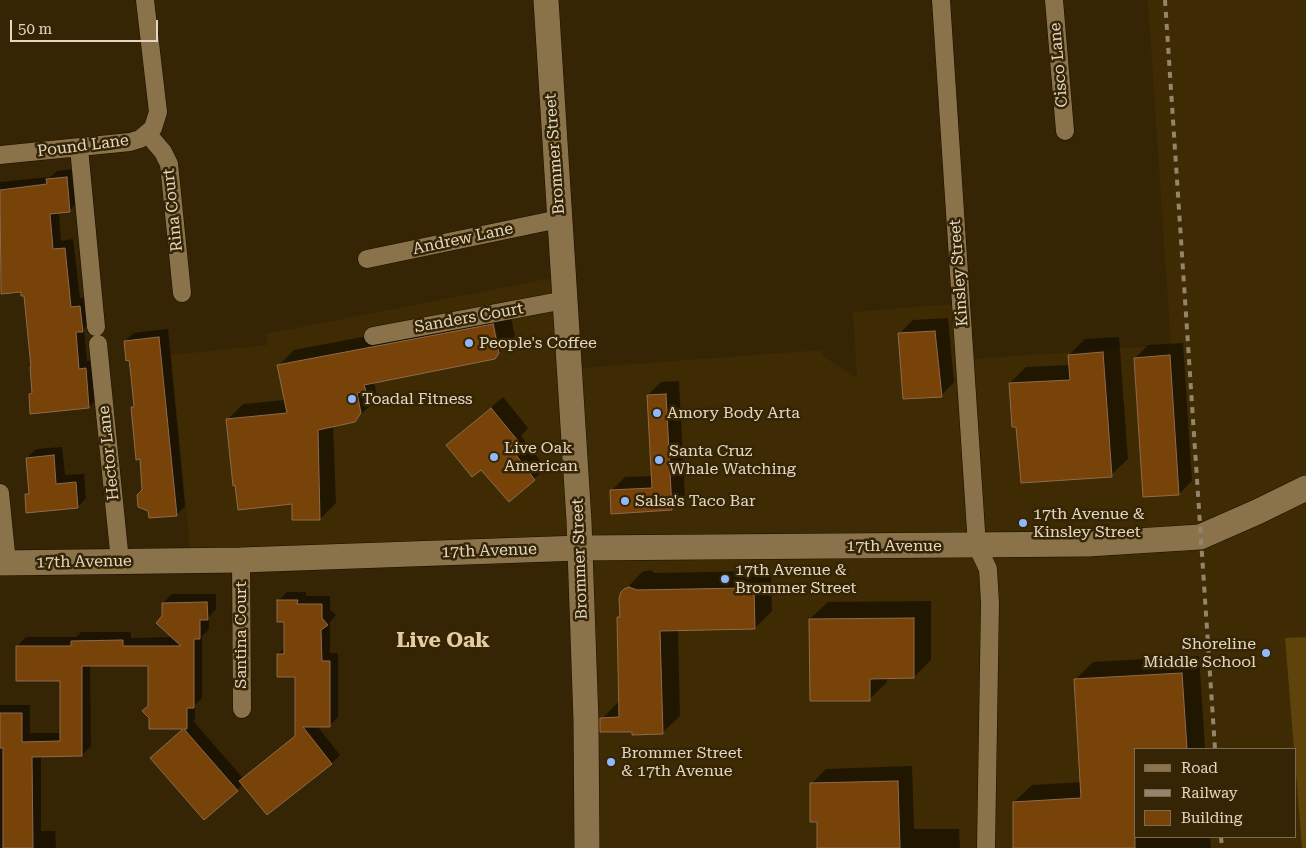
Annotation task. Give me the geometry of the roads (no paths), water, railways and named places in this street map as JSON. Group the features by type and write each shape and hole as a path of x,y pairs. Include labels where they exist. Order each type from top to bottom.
{"main road":[{"name":"Brommer Street","path":"546,0 580,548 586,721 587,848"},
{"name":"17th Avenue","path":"4,563 241,560 580,548 1088,544 1200,537 1306,488"}],"street":[{"name":"Pound Lane","path":"0,155 130,142 140,139 147,134 152,128 158,112 145,0"},
{"name":"Kinsley Street","path":"941,0 977,546"},
{"name":"Cisco Lane","path":"1054,0 1065,131"},
{"name":"Rina Court","path":"147,134 163,152 169,164 182,293"},
{"name":"Hector Lane","path":"79,148 120,561"},
{"name":"Andrew Lane","path":"367,259 559,219"},
{"name":"Sanders Court","path":"373,336 565,300"},
{"path":"0,493 4,563"},
{"path":"977,546 988,570 990,603 986,848"},
{"name":"Santina Court","path":"241,560 242,709"}],"railway":[{"path":"1165,0 1215,748"},
{"path":"1221,838 1222,848"}],"place":[{"name":"People's Coffee","path":"469,343"},
{"name":"Toadal Fitness","path":"352,399"},
{"name":"Amory Body Arta","path":"657,413"},
{"name":"Live Oak American","path":"494,457"},
{"name":"Santa Cruz Whale Watching","path":"659,460"},
{"name":"Salsa's Taco Bar","path":"625,501"},
{"name":"17th Avenue & Kinsley Street","path":"1023,523"},
{"name":"17th Avenue & Brommer Street","path":"725,579"},
{"name":"Shoreline Middle School","path":"1266,653"},
{"name":"Brommer Street & 17th Avenue","path":"611,762"}],"district":[{"name":"Live Oak","path":"443,641"}]}
